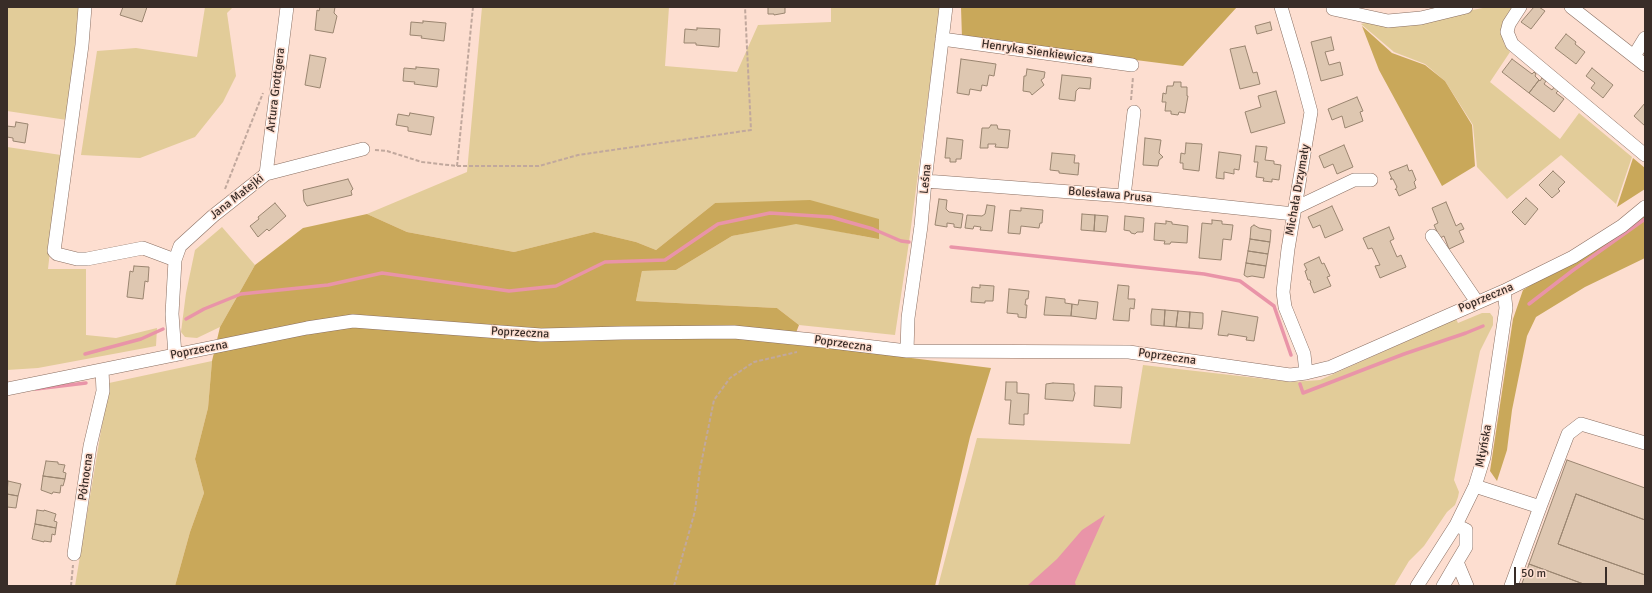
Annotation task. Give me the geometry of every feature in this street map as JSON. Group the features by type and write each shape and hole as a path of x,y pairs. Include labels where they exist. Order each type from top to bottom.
{"street":[{"path":"85,7 82,45 54,251 57,254 87,259 130,249 143,248 175,260"},
{"name":"Artura Grottgera","path":"266,174 287,7"},
{"name":"Leśna","path":"907,351 908,318 921,226 946,7"},
{"name":"Michała Drzymały","path":"1281,7 1311,112 1288,249 1283,292 1286,307 1304,354 1306,373"},
{"path":"1333,9 1388,21 1421,18 1466,7"},
{"path":"1520,7 1509,24 1507,32 1512,44 1645,155"},
{"path":"1571,7 1645,66"},
{"path":"1634,56 1645,38"},
{"name":"Henryka Sienkiewicza","path":"942,39 1132,65"},
{"path":"1124,196 1134,112"},
{"name":"Jana Matejki","path":"175,355 172,314 175,260 180,246 213,216 266,174 363,149"},
{"path":"1294,211 1354,180 1372,180"},
{"name":"Bolesława Prusa","path":"925,182 1124,196 1294,211"},
{"name":"Poprzeczna","path":"7,389 33,385 307,328 353,321 541,335 622,332 734,332 907,351 1129,352 1290,375 1331,367 1504,291 1579,254 1622,226 1645,207"},
{"path":"1432,236 1477,302"},
{"name":"Młyńska","path":"1417,586 1456,525 1475,486 1484,457 1506,308 1504,291"},
{"name":"Północna","path":"74,554 90,446 103,391 102,370"},
{"path":"1512,586 1568,434 1581,424 1645,443"},
{"path":"1475,486 1540,507"},
{"path":"1443,586 1466,547 1466,530 1456,525"},
{"path":"1457,562 1467,586"}],"path":[{"path":"457,166 473,7"},
{"path":"363,149 387,152 422,162 457,166 539,166 578,155 751,130 745,7"},
{"path":"1132,65 1133,84 1130,102 1134,112"},
{"path":"224,190 264,88"},
{"path":"674,586 695,511 700,469 714,400 730,378 754,362 804,350"},
{"path":"71,586 74,554"}],"shaded area":[{"path":"7,7 81,7 67,120 7,111"},
{"path":"205,7 233,7 227,13 236,76 223,102 195,137 140,158 81,155 97,51 136,48 197,57"},
{"path":"482,7 669,7 665,66 737,72 758,25 831,22 831,7 940,7 909,242 895,335 799,325 777,308 636,301 642,271 676,270 732,236 796,223 878,239 715,203 656,250 636,242 594,232 514,252 407,232 367,214 467,172"},
{"path":"961,7 1237,7 1183,66 962,38"},
{"path":"1488,7 1517,7 1503,34 1504,44 1510,52 1490,82 1560,139 1579,113 1632,157 1616,204 1561,155 1507,199 1477,167 1473,125 1445,81 1425,64 1394,52 1361,24 1410,22"},
{"path":"1362,26 1392,53 1425,65 1445,81 1472,125 1475,166 1442,186 1379,70"},
{"path":"7,147 61,155 48,269 86,269 86,335 116,338 157,328 156,346 38,368 7,370"},
{"path":"1633,158 1645,168 1645,189 1617,207"},
{"path":"810,200 879,219 879,239 796,224 732,236 676,270 642,271 636,301 777,308 799,325 792,343 991,368 970,437 935,586 175,586 190,532 204,493 195,459 208,408 212,361 220,327 255,265 303,228 367,214 407,232 514,252 594,232 636,242 656,250 715,203"},
{"path":"1645,213 1645,258 1585,287 1536,317 1527,336 1512,410 1507,450 1497,481 1490,471 1513,319 1523,290"},
{"path":"222,227 255,265 220,327 197,338 185,337 181,332 186,293 195,250"},
{"path":"1482,313 1490,313 1493,317 1493,325 1480,351 1454,480 1459,492 1458,497 1455,505 1447,512 1424,546 1409,561 1394,586 938,586 977,438 1130,444 1143,365 1292,382 1320,380 1456,319 1458,323"},
{"path":"212,361 208,408 195,459 204,493 190,532 175,586 75,586 109,383"},
{"path":"1105,515 1075,582 1076,586 1027,586 1057,559 1082,530"}],"building":[{"path":"123,7 147,7 142,22 120,15"},
{"path":"320,7 335,7 334,13 337,16 333,33 315,30 317,10 319,11"},
{"path":"768,7 785,7 785,13 774,15 768,14"},
{"path":"1534,7 1539,7 1545,11 1531,29 1521,22"},
{"path":"423,21 446,23 444,41 410,35 411,22 423,23"},
{"path":"1270,22 1272,30 1257,34 1255,26"},
{"path":"697,28 720,29 719,47 696,45 696,43 684,43 685,29 697,30"},
{"path":"1566,34 1585,52 1576,64 1555,48"},
{"path":"1331,37 1334,50 1325,52 1329,65 1340,62 1343,75 1321,81 1311,42"},
{"path":"1245,46 1253,73 1257,72 1260,84 1240,89 1230,49"},
{"path":"310,55 326,58 320,88 305,85"},
{"path":"961,59 996,64 994,76 989,75 987,86 982,85 981,91 970,89 969,95 957,93"},
{"path":"1512,59 1532,74 1534,72 1536,74 1535,76 1539,80 1529,93 1502,72"},
{"path":"416,67 439,69 437,87 403,81 404,68 416,69"},
{"path":"1592,68 1613,85 1603,98 1591,88 1595,83 1586,76"},
{"path":"1027,69 1045,72 1044,78 1041,80 1044,85 1032,95 1030,92 1023,91 1024,76 1026,76"},
{"path":"1062,75 1091,78 1090,89 1079,88 1076,91 1075,101 1059,99"},
{"path":"1542,78 1546,81 1544,84 1552,90 1555,86 1559,90 1556,93 1564,99 1554,112 1529,93"},
{"path":"1174,82 1181,82 1181,87 1187,87 1188,96 1185,113 1179,112 1178,115 1171,114 1171,111 1165,111 1166,102 1162,102 1163,93 1166,94 1167,86 1173,86"},
{"path":"1276,91 1285,123 1251,133 1245,112 1261,107 1258,96"},
{"path":"1357,97 1363,111 1360,112 1363,121 1345,128 1342,116 1332,120 1328,109"},
{"path":"1645,103 1645,126 1634,116"},
{"path":"410,113 434,117 431,135 408,131 408,127 396,125 398,114 409,116"},
{"path":"16,122 28,124 25,143 13,141 13,138 7,137 7,126 15,127"},
{"path":"991,125 997,125 998,129 1010,130 1008,148 995,147 996,144 988,144 988,148 980,148 982,128 989,128"},
{"path":"947,138 963,140 961,159 956,159 956,162 950,162 950,158 945,158"},
{"path":"1145,138 1161,140 1159,153 1163,157 1159,160 1158,166 1143,165"},
{"path":"1186,143 1202,144 1199,171 1183,169 1183,163 1180,163 1181,153 1185,154"},
{"path":"1344,145 1353,167 1337,174 1333,164 1324,168 1319,156"},
{"path":"1256,146 1267,147 1265,160 1274,161 1274,164 1281,165 1279,180 1272,179 1272,182 1263,181 1264,178 1256,177 1258,162 1254,162"},
{"path":"1219,152 1241,155 1239,170 1234,169 1234,174 1224,172 1224,179 1216,178"},
{"path":"1052,153 1075,155 1074,163 1079,163 1078,175 1059,173 1059,171 1050,170"},
{"path":"1407,165 1409,171 1412,170 1416,180 1414,182 1416,188 1399,196 1396,189 1395,190 1397,187 1389,172"},
{"path":"1553,171 1565,182 1558,189 1560,191 1552,198 1539,185"},
{"path":"348,179 353,189 351,191 352,195 307,206 304,201 303,190"},
{"path":"1526,198 1538,209 1525,225 1512,212"},
{"path":"939,199 947,200 946,209 949,212 963,214 961,228 954,227 954,224 947,223 947,227 935,225"},
{"path":"1446,202 1456,226 1461,223 1464,229 1459,231 1464,242 1449,249 1444,236 1440,238 1434,225 1438,223 1432,208"},
{"path":"275,203 286,216 269,231 267,229 258,237 250,226 259,219 258,217"},
{"path":"987,205 995,206 992,231 980,230 981,227 974,226 973,229 965,228 967,215 982,216 985,214"},
{"path":"1332,206 1343,230 1325,238 1320,225 1313,228 1308,217"},
{"path":"1021,208 1043,210 1042,223 1040,223 1039,228 1021,226 1020,234 1008,233 1010,210 1021,211"},
{"path":"1082,214 1095,215 1094,231 1081,230"},
{"path":"1095,215 1108,216 1106,232 1094,231"},
{"path":"1125,216 1144,218 1143,232 1137,232 1135,234 1124,230"},
{"path":"1212,220 1222,221 1222,224 1233,225 1231,240 1223,239 1221,260 1199,258 1202,223 1212,224"},
{"path":"1166,221 1172,222 1172,224 1188,226 1187,243 1171,242 1170,244 1164,244 1165,241 1154,240 1155,223 1166,224"},
{"path":"1254,225 1259,228 1271,230 1270,242 1250,239 1251,227"},
{"path":"1389,227 1394,239 1390,241 1397,257 1401,255 1406,267 1380,278 1375,266 1380,265 1372,248 1368,249 1363,238"},
{"path":"1250,239 1270,242 1268,254 1248,251"},
{"path":"1248,251 1268,254 1266,266 1246,263"},
{"path":"1319,257 1322,264 1324,263 1330,276 1327,277 1331,286 1314,293 1310,280 1308,280 1305,271 1307,270 1304,264"},
{"path":"1246,263 1266,266 1264,278 1252,276 1247,277 1244,275"},
{"path":"134,266 149,267 148,282 145,281 143,299 127,297 130,271 133,272"},
{"path":"980,285 994,286 993,301 985,301 985,303 971,302 972,287 980,288"},
{"path":"1118,285 1129,286 1128,299 1135,299 1134,309 1130,308 1129,321 1113,320"},
{"path":"1009,289 1029,291 1028,299 1026,299 1025,305 1027,305 1026,318 1018,317 1018,314 1007,313"},
{"path":"1046,297 1065,299 1065,303 1072,304 1071,316 1044,315"},
{"path":"1079,300 1098,302 1096,319 1071,316 1072,304 1078,305"},
{"path":"1152,309 1165,310 1164,326 1151,325"},
{"path":"1165,310 1178,311 1176,327 1164,326"},
{"path":"1178,311 1190,312 1189,328 1176,327"},
{"path":"1222,311 1258,317 1254,341 1246,340 1247,337 1228,334 1228,336 1218,335"},
{"path":"1190,312 1203,313 1202,329 1189,328"},
{"path":"1006,382 1017,382 1017,393 1029,394 1028,414 1024,414 1024,425 1009,424 1011,400 1005,400"},
{"path":"1046,384 1074,384 1075,393 1073,401 1045,399"},
{"path":"1095,386 1122,387 1121,408 1094,406"},
{"path":"1567,460 1645,488 1645,520 1576,494 1558,544 1645,575 1645,586 1589,586 1529,564"},
{"path":"46,461 58,462 58,464 65,465 63,472 66,473 65,479 43,476"},
{"path":"43,476 65,479 63,486 61,485 60,493 53,492 52,494 41,490"},
{"path":"8,481 21,484 18,496 7,494"},
{"path":"7,494 18,496 16,508 7,507"},
{"path":"1576,494 1645,520 1645,575 1558,544"},
{"path":"37,510 44,510 56,514 54,521 57,522 56,528 35,524"},
{"path":"35,524 56,528 55,535 52,534 51,542 32,539"},
{"path":"1529,564 1589,586 1521,586"}],"waterway":[{"path":"186,319 204,309 241,294 328,285 382,273 509,291 556,286 605,262 665,260 718,224 770,213 831,217 873,229 901,241 909,242"},
{"path":"1529,304 1572,271 1645,219"},
{"path":"951,247 1204,274 1240,281 1274,306 1291,355"},
{"path":"1300,384 1303,393 1404,354 1483,326"},
{"path":"85,354 141,339 163,329"},
{"path":"36,389 86,383"}]}
